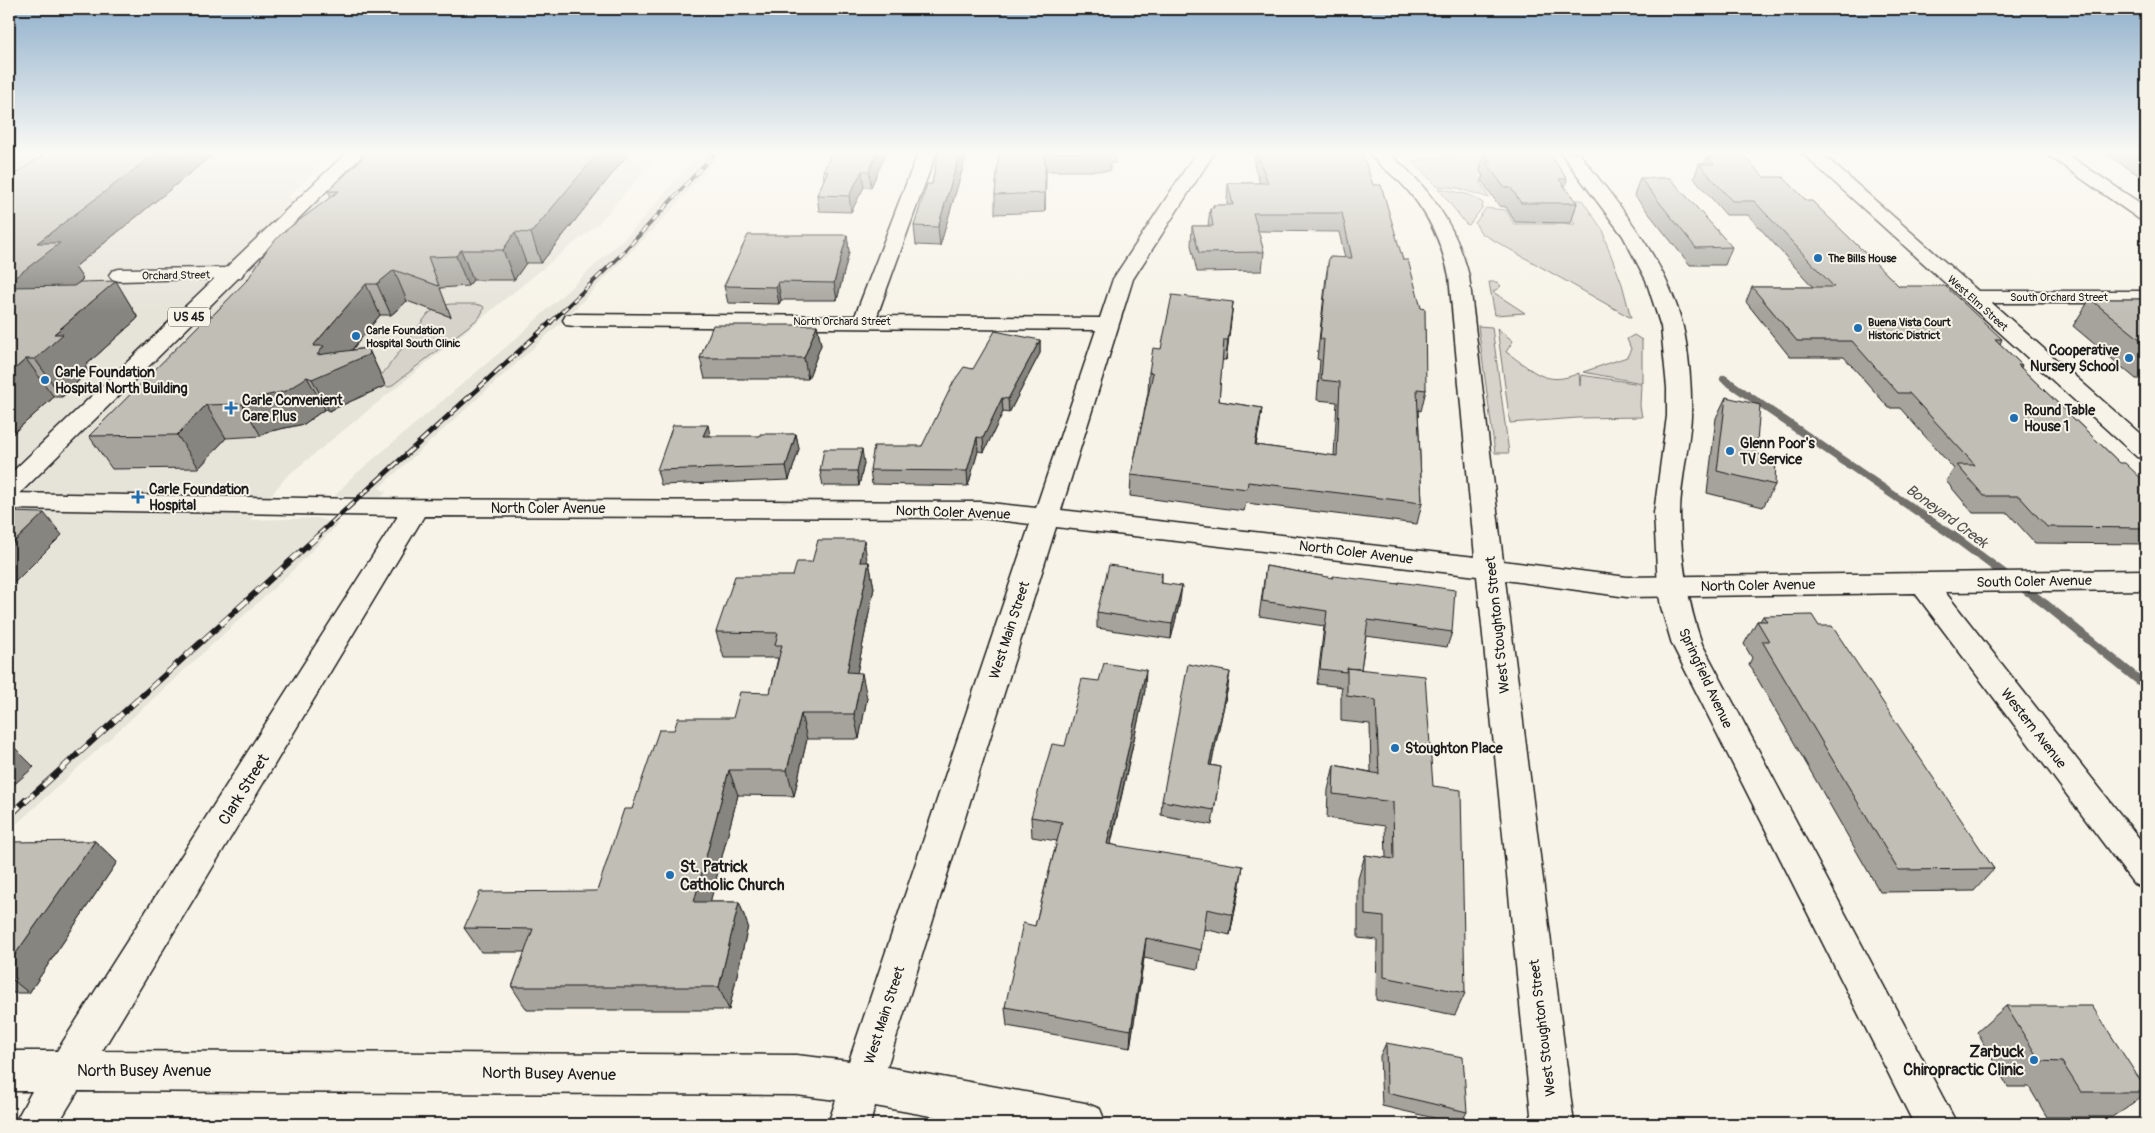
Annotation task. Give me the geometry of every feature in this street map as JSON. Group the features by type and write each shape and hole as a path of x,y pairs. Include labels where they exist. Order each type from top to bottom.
{"street":[{"name":"US 45","path":"9,490 302,206"},
{"path":"864,321 907,206"},
{"name":"West Main Street","path":"849,1124 1110,324 1123,279 1171,206"},
{"name":"West Stoughton Street","path":"1432,206 1454,252 1553,1124"},
{"name":"Springfield Avenue","path":"1609,206 1632,236 1656,280 1672,327 1679,388 1679,416 1667,513 1672,588 1675,607 1687,644 1936,1124"},
{"name":"West Elm Street","path":"1870,206 2146,452"},
{"path":"2132,206 2146,215"},
{"name":"Orchard Street","path":"119,275 233,274"},
{"name":"South Orchard Street","path":"1973,297 2146,297"},
{"name":"North Orchard Street","path":"574,320 1110,324"},
{"name":"North Coler Avenue","path":"9,501 416,507 981,510 1491,569 1627,587 1672,588 1714,585 1922,582"},
{"name":"Clark Street","path":"35,1124 416,507"},
{"name":"South Coler Avenue","path":"1922,582 2146,580"},
{"name":"Western Avenue","path":"1922,582 2146,873"},
{"name":"North Busey Avenue","path":"9,1071 796,1075 862,1083 1085,1124"}],"shaded area":[{"name":"Carle Foundation Hospital","path":"9,206 614,206 599,223 286,477 250,520 318,518 338,524 289,574 9,831"},
{"path":"654,206 675,206 566,318 379,488 386,492 381,497 335,496 351,478 512,342 632,231"},
{"path":"1452,206 1482,206 1469,225 1466,224"},
{"path":"1564,206 1586,206 1604,232 1605,240 1622,284 1631,318 1481,233 1475,223 1486,208 1506,210 1514,224 1575,224"},
{"path":"1489,282 1497,282 1501,286 1493,292 1525,313 1495,315"},
{"path":"475,304 483,306 484,309 479,318 390,387 377,386 381,376 428,314 439,306"},
{"path":"1478,326 1492,327 1509,453 1495,453"},
{"path":"1497,328 1513,341 1506,352 1540,375 1557,379 1579,373 1580,386 1581,375 1641,384 1640,406 1642,417 1578,418 1510,423"},
{"path":"1634,335 1642,340 1642,383 1583,372 1627,357 1631,349 1627,339"}],"building":[{"path":"9,206 86,206 37,243 60,243 9,282"},
{"path":"319,206 554,206 531,233 515,232 503,250 461,250 456,256 428,257 439,286 394,270 377,284 366,284 313,346 324,346 317,355 368,348 370,354 312,379 307,377 286,391 247,400 242,404 206,405 177,435 89,436 208,316 212,316 248,279 268,248 282,233"},
{"path":"920,206 944,206 938,227 914,226"},
{"path":"1213,206 1387,206 1403,260 1408,260 1421,308 1425,309 1426,390 1417,389 1422,503 1248,482 1247,489 1131,475 1153,373 1149,372 1153,348 1161,349 1172,295 1233,302 1228,340 1224,340 1219,401 1262,408 1255,445 1337,456 1340,382 1321,380 1324,339 1320,339 1329,257 1352,258 1342,213 1253,213 1264,252 1199,253 1192,226 1213,226 1210,208 1214,208"},
{"path":"1662,206 1695,206 1732,247 1696,248"},
{"path":"1759,206 1817,206 1899,286 1945,286 2002,339 1995,339 2022,365 2018,365 2120,463 2125,463 2146,483 2146,528 2047,527 2019,496 1984,496 1957,465 1975,465 1909,393 1898,393 1852,341 1797,341 1752,287 1834,287"},
{"path":"748,235 847,235 834,283 778,282 776,287 724,286"},
{"path":"116,281 54,334 63,334 40,355 35,359 26,359 9,374 9,287 74,286 80,282"},
{"path":"2090,299 2146,299 2146,344"},
{"path":"713,325 817,325 804,358 700,358"},
{"path":"995,331 1040,340 1008,399 1002,398 983,438 977,437 967,471 870,470 874,446 922,446 954,381 964,367 973,369"},
{"path":"1726,397 1760,405 1756,454 1776,458 1775,485 1717,471"},
{"path":"673,425 708,425 703,436 796,434 786,466 657,470"},
{"path":"824,449 862,449 857,471 820,471"},
{"path":"9,512 44,513 9,547"},
{"path":"818,540 864,540 860,562 869,562 847,672 862,673 854,714 801,714 787,770 729,770 694,902 739,902 719,987 512,987 533,929 464,928 480,892 597,891 624,809 632,809 659,730 674,730 678,718 733,718 740,692 770,693 782,645 775,645 778,633 716,632 735,576 793,576 797,562 812,562"},
{"path":"1109,565 1162,573 1160,583 1182,586 1172,624 1097,612"},
{"path":"1266,566 1333,578 1333,576 1399,584 1399,582 1455,590 1452,632 1368,620 1361,669 1347,668 1346,672 1320,669 1327,611 1262,601"},
{"path":"1812,615 1819,626 1832,626 1994,869 1898,870 1762,641 1769,641 1757,621 1767,621 1763,616"},
{"path":"1104,663 1146,670 1107,844 1243,866 1233,915 1207,909 1201,950 1146,938 1131,1030 1005,1007 1023,923 1035,926 1062,822 1031,817 1052,744 1065,746 1082,679 1099,681"},
{"path":"1188,664 1230,672 1209,765 1221,767 1214,810 1162,801"},
{"path":"1347,668 1425,676 1433,786 1461,790 1465,993 1384,977 1384,917 1365,915 1365,855 1394,859 1393,802 1333,794 1334,765 1379,774 1376,700 1347,696"},
{"path":"95,841 9,963 10,842"},
{"path":"2006,1006 2092,1006 2146,1089 2146,1092 2081,1092 2062,1062 2040,1061"},
{"path":"1386,1043 1463,1057 1467,1112 1387,1093"},
{"path":"431,1123 472,1124 431,1124"}],"waterway":[{"name":"Boneyard Creek","path":"1724,379 1953,536"},
{"name":"Boneyard Creek","path":"1952,535 2045,604 2146,686"}],"railway":[{"path":"550,323 620,256 666,206"},
{"path":"317,536 551,322"},
{"path":"25,802 319,535"},
{"path":"9,816 26,800"}],"place":[{"name":"The Bills House","path":"1818,258"},
{"name":"Buena Vista Court Historic District","path":"1858,328"},
{"name":"Carle Foundation Hospital South Clinic","path":"356,336"},
{"name":"Cooperative Nursery School","path":"2129,358"},
{"name":"Carle Foundation Hospital North Building","path":"45,380"},
{"name":"Carle Convenient Care Plus","path":"231,408"},
{"name":"Round Table House 1","path":"2014,418"},
{"name":"Glenn Poor's TV Service","path":"1730,451"},
{"name":"Carle Foundation Hospital","path":"138,497"},
{"name":"Stoughton Place","path":"1395,748"},
{"name":"St. Patrick Catholic Church","path":"670,875"},
{"name":"Zarbuck Chiropractic Clinic","path":"2034,1060"}]}
